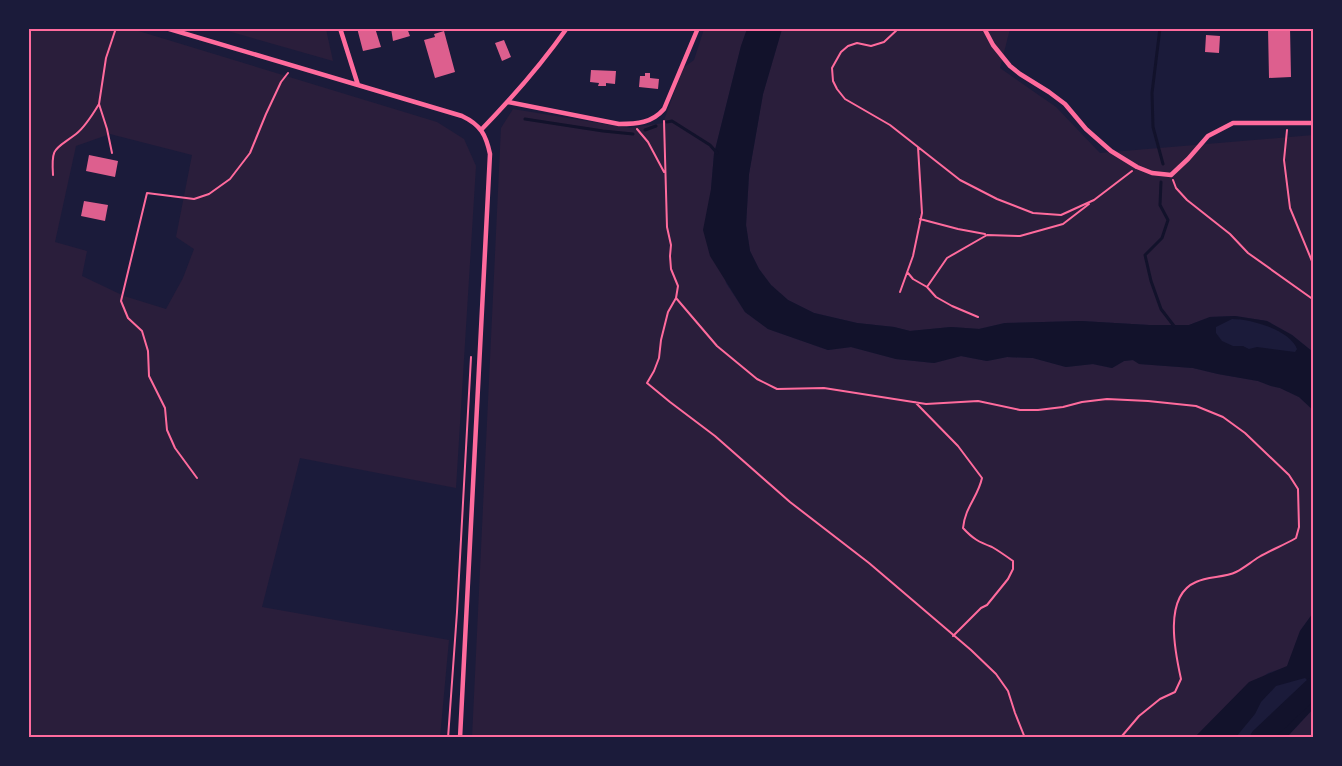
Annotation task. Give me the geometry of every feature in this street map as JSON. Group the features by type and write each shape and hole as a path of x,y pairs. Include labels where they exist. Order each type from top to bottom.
{"street":[{"path":"166,28 462,116 481,130 488,143 490,154 460,738"},
{"path":"340,28 358,85"},
{"path":"481,130 549,54 567,28"},
{"path":"508,102 619,124 638,124 651,120 664,109 698,28"},
{"path":"984,28 998,52 1010,66 1065,104 1086,129 1111,151 1137,167 1152,173 1171,175 1208,136 1233,123 1314,123"}],"lane":[{"path":"112,153 99,104 106,58 116,28"},
{"path":"53,175 52,158 56,148 77,133 99,104"}],"path":[{"path":"899,28 884,42 871,45 857,43 841,52 832,68 833,81 845,99 890,125 960,180 997,199 1033,213 1061,215 1094,200"},
{"path":"197,478 175,448 167,430 165,408 149,376 148,351 142,331 128,318 121,301 126,279 147,193 194,199 209,194 230,179 250,153 281,82 294,66"},
{"path":"664,109 667,227 671,245 671,269 678,286 661,340 659,358 647,383 715,436 790,502 877,570 996,674 1008,691 1024,737 1030,738"},
{"path":"1288,123 1284,160 1290,208 1314,266"},
{"path":"632,124 648,142 665,175"},
{"path":"900,292 913,256 922,213 918,147"},
{"path":"920,219 987,235 1020,236 1063,225 1137,167"},
{"path":"1171,175 1176,189 1186,200 1230,234 1248,253 1314,300"},
{"path":"927,287 947,258 987,235"},
{"path":"908,273 936,297 978,317"},
{"path":"676,298 717,346 756,379 777,389 824,388 926,404 978,401 1020,410 1063,407 1107,399 1196,406 1223,417 1245,433 1289,475 1298,489 1299,527 1296,538 1234,573 1209,578 1187,587 1179,598 1175,615 1174,648 1181,679 1175,692 1160,699 1139,716 1122,736 1111,738"},
{"path":"448,738 471,349"},
{"path":"915,402 958,446 982,478 981,485 967,509 963,528 983,545 991,547 1012,561 1013,569 1008,579 987,605 981,608 953,636"}],"shaded area":[{"path":"29,29 132,29 437,122 464,139 476,166 456,488 300,458 262,607 449,640 440,737 29,737","holes":["110,134 192,155 176,237 194,249 183,278 166,309 124,296 82,276 87,251 55,242 76,146"]},
{"path":"221,29 326,29 333,61"},
{"path":"704,29 747,29 714,154 711,189 726,283 745,312 768,329 828,350 851,347 896,359 934,363 961,356 987,361 1007,357 1033,358 1066,367 1093,364 1112,368 1124,361 1133,360 1140,364 1193,368 1258,381 1280,388 1299,397 1313,410 1313,613 1300,631 1287,667 1268,673 1226,707 1195,737 472,738 501,128 513,109 629,128 663,123 683,68 694,60"},
{"path":"747,29 782,29 763,94 749,174 746,225 750,251 759,269 771,285 788,300 814,313 857,323 910,331 951,327 979,329 1005,323 1081,321 1189,325 1210,317 1235,316 1267,321 1292,335 1313,352 1313,410 1299,397 1280,388 1258,381 1193,368 1139,364 1133,360 1124,361 1112,368 1093,364 1066,367 1033,358 1007,357 987,361 961,356 934,363 896,359 851,347 828,350 768,329 745,312 710,256 703,230 711,189 714,154","holes":["1232,319 1259,323 1278,331 1287,336 1297,349 1295,352 1257,347 1249,349 1222,341 1216,333 1216,327"]},
{"path":"782,29 1010,29 1000,68 1056,107 1100,153 1313,135 1313,352 1292,335 1267,321 1235,316 1210,317 1189,325 1081,321 1005,323 979,329 951,327 910,331 857,323 814,313 788,300 771,285 759,269 750,251 746,225 749,174 763,94"},
{"path":"1313,613 1313,709 1287,737 1254,737 1270,728 1277,717 1290,710 1307,695 1310,687 1305,678 1276,686 1261,702 1255,714 1236,737 1195,737 1249,682 1287,666 1300,631"},
{"path":"1313,709 1313,737 1287,738 1288,736"}],"building":[{"path":"357,28 375,28 381,47 363,51"},
{"path":"391,28 407,28 410,36 393,41"},
{"path":"1268,28 1290,28 1291,77 1269,78"},
{"path":"444,31 455,72 435,78 424,40"},
{"path":"1206,35 1220,36 1219,53 1205,52"},
{"path":"504,40 511,57 502,61 495,43"},
{"path":"591,70 616,71 615,84 606,83 606,86 598,86 599,83 590,82"},
{"path":"645,73 650,73 650,78 659,79 658,89 639,87 640,76 645,76"},
{"path":"89,155 118,161 115,177 86,171"},
{"path":"84,201 108,205 105,221 81,216"}],"waterway":[{"path":"1160,28 1152,93 1153,127 1163,164"},
{"path":"525,119 633,134"},
{"path":"667,122 672,121 710,145 717,153"},
{"path":"645,130 656,126"},
{"path":"1161,182 1160,205 1168,220 1162,238 1145,255 1161,309 1174,326"},
{"path":"1260,738 1314,687"}]}
